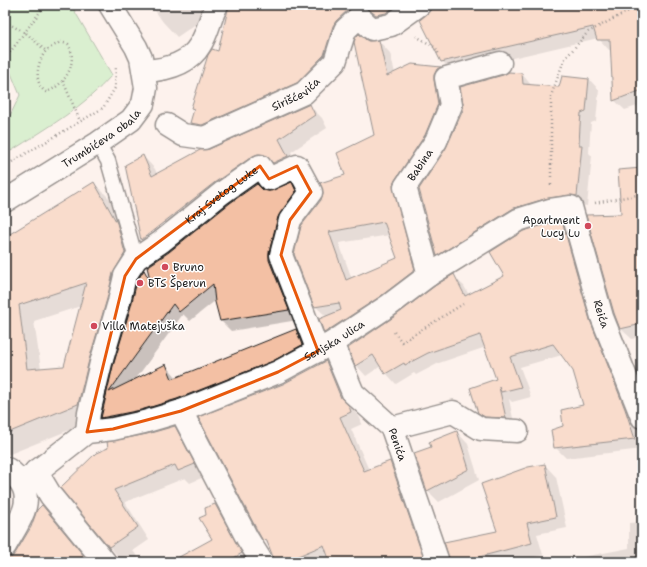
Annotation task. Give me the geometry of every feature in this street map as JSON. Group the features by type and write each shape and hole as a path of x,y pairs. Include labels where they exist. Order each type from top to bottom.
{"street":[{"name":"Trumbićeva obala","path":"5,201 98,143 131,120 143,104 146,88 141,58 136,47 110,5"},
{"path":"144,71 170,67 184,61 194,54 201,44 217,5"},
{"path":"391,25 419,5"},
{"name":"Sirišćevića","path":"167,125 183,135 204,138 258,114 304,93 335,62 345,30 360,17 372,29 391,25"},
{"path":"446,78 500,63"},
{"name":"Babina","path":"429,275 405,187 436,141 451,105 446,78"},
{"name":"Kraj Svetog Luke","path":"136,259 162,242 222,193 260,166 269,179 297,166 311,192 290,220 281,255 325,347"},
{"name":"Senjska ulica","path":"87,432 113,429 181,411 278,372 325,347 380,312 429,275 518,220 561,208"},
{"name":"Reića","path":"561,208 642,417"},
{"path":"5,546 24,513 27,501 26,489 29,477 87,432 89,413 99,371 120,302 124,276 136,259"},
{"name":"Penića","path":"325,347 352,393 392,428 438,562"},
{"path":"181,411 247,538 262,562"},
{"path":"392,428 454,412 481,429 517,431"},
{"path":"5,468 14,474 29,477 51,496 105,562"}],"lane":[{"path":"98,143 108,161 136,259"}],"path":[{"path":"5,59 26,33 45,5"},
{"path":"640,5 588,32 564,60 551,96 561,208 642,194"},
{"path":"5,22 26,33 46,51"},
{"path":"391,25 409,32 436,48 446,78"},
{"path":"60,42 68,44 71,48 72,54 70,68 63,81 57,88 46,92 39,84 38,76 40,62 46,51 60,42"},
{"path":"5,166 103,108 115,88 116,63"},
{"path":"63,81 80,121"},
{"path":"5,155 10,164"},
{"path":"380,312 402,342 463,304"}],"highlighted area":[{"path":"260,166 269,179 297,166 311,192 290,220 281,255 318,351 278,372 181,411 113,429 87,432 125,276 136,259"}],"green space":[{"path":"5,5 71,5 112,75 101,87 77,107 11,151 5,140 5,126 20,95 5,59"}],"building":[{"path":"229,5 356,5 350,8 336,21 324,55 297,83 202,125 190,123 194,109 191,108 208,55 212,49 218,51"},
{"path":"362,5 397,5 386,13 376,15"},
{"path":"431,5 642,5 642,90 613,101 610,40 597,40 593,27 441,62 420,20 430,11"},
{"path":"359,34 368,41 379,40 387,76 412,64 441,67 437,69 434,75 438,104 425,135 393,185 415,270 381,296 324,333 319,319 341,310 339,303 314,307 294,254 301,226 321,200 323,193 320,183 345,175 337,153 374,135 354,42","holes":["384,222 397,258 346,280 329,232"]},
{"path":"509,72 522,73 523,84 559,87 562,76 589,79 586,111 581,113 579,145 582,145 577,196 569,195 548,198 514,208 437,256 419,189 446,148 463,110 460,87"},
{"path":"310,104 315,115 279,139 288,156 273,163 265,155 258,154 253,156 214,183 141,240 125,165 143,155 152,176 200,150 209,149"},
{"path":"642,168 642,324 620,329 586,215 621,214 618,170"},
{"path":"94,182 117,223 125,253 113,273 78,404 5,434 5,237","holes":["86,283 64,366 27,369 19,305"]},
{"path":"292,182 296,191 278,217 269,252 269,260 289,310 220,321 215,302 213,284 179,312 173,304 109,392 166,364 172,379 296,329 302,345 273,361 177,399 141,410 101,418 113,366 137,281 144,270 151,283 147,267 169,252 230,203 257,184 263,190 269,191"},
{"path":"562,221 590,320 625,409 635,439 554,448 551,430 563,426 561,410 583,405 573,371 553,344 510,357 521,387 501,392 499,387 506,418 485,417 478,413 470,388 496,379 480,335 428,353 405,365 404,363 385,374 373,355 355,366 348,348 395,316 436,285 454,274 465,296 504,276 490,252 523,231 553,222"},
{"path":"326,361 341,398 349,406 351,412 340,417 364,471 390,461 425,562 330,562 324,545 284,562 275,562 266,539 263,541 198,417 283,384"},
{"path":"175,426 195,464 178,471 175,465 114,490 138,527 109,547 60,488 96,453 108,448 107,442 147,434"},
{"path":"457,431 469,469 427,491 414,453 431,447 429,442"},
{"path":"545,464 556,517 527,523 532,543 479,557 480,562 450,562 444,542 497,531 481,484 528,467"},
{"path":"215,504 242,553 227,562 170,562 212,539 199,518 206,515 205,508"},
{"path":"42,505 89,562 5,562 7,558 12,557 16,552 31,527 37,510"}],"place":[{"name":"Apartment Lucy Lu","path":"588,226"},
{"name":"Bruno","path":"165,267"},
{"name":"BTS Šperun","path":"140,283"},
{"name":"Villa Matejuška","path":"94,326"}]}
